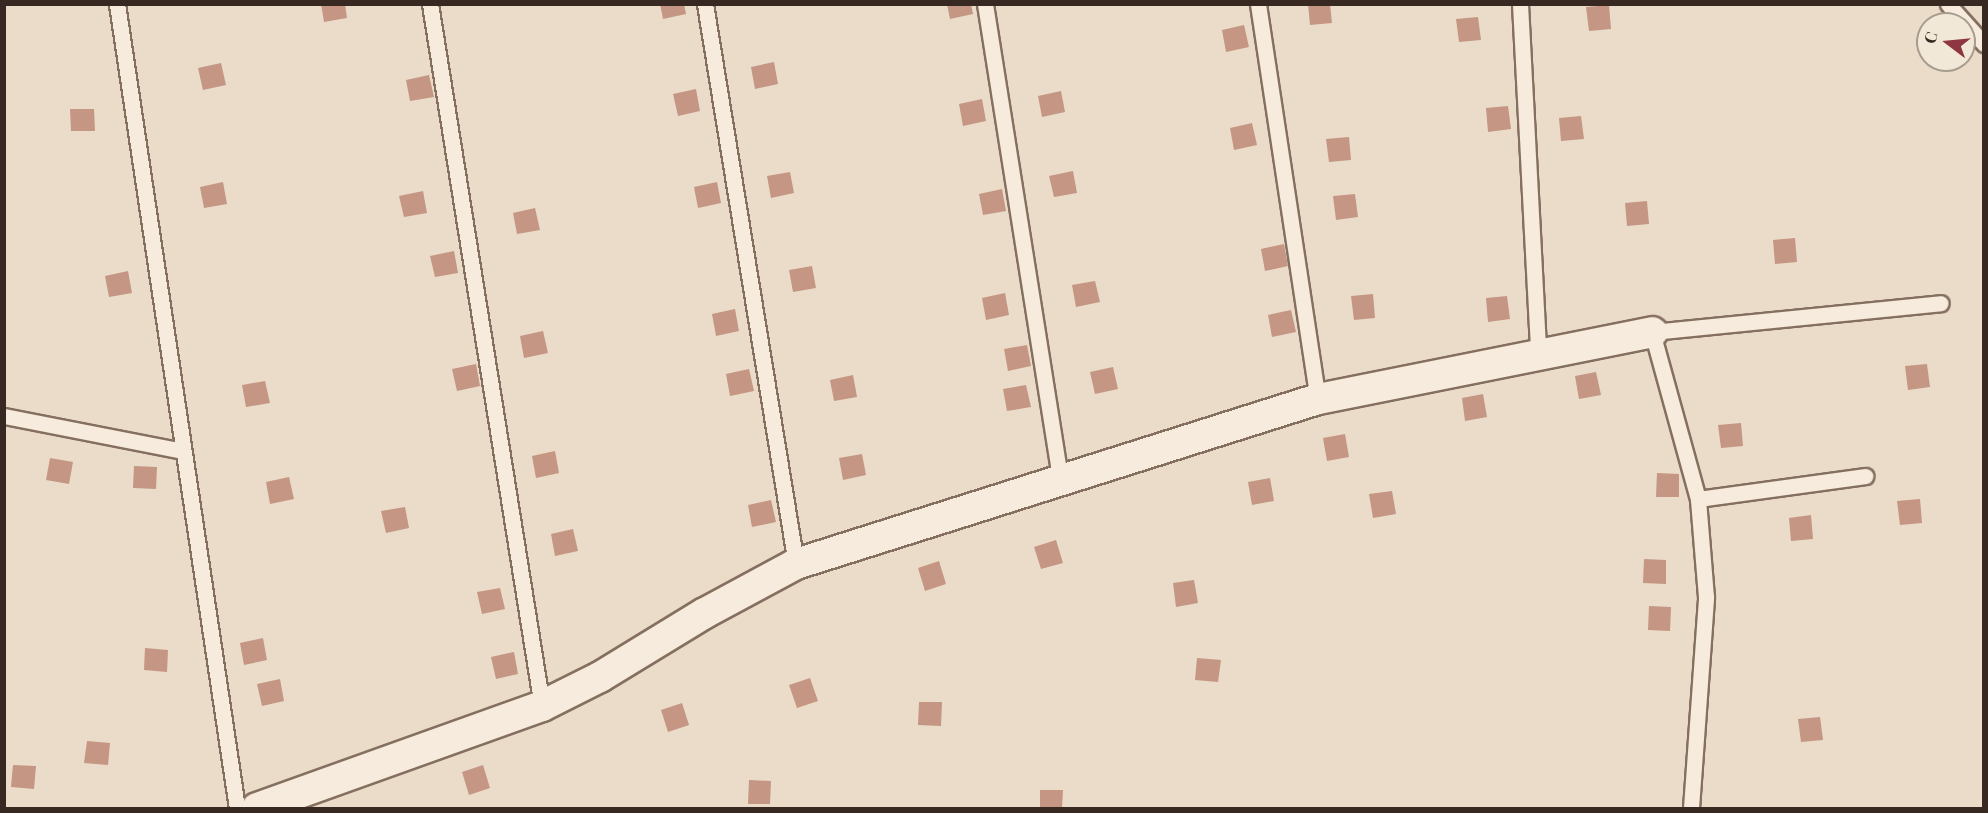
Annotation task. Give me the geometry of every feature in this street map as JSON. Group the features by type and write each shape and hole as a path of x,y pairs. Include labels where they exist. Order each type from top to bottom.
{"street":[{"path":"256,808 542,706 600,677 705,613 796,564 1061,483 1318,399 1538,352 1652,332"}],"lane":[{"path":"117,4 237,808"},
{"path":"430,4 542,706"},
{"path":"705,4 796,564"},
{"path":"985,4 1061,483"},
{"path":"1258,4 1318,399"},
{"path":"1520,4 1538,352"},
{"path":"1948,4 1983,44"},
{"path":"1691,808 1706,597 1698,499 1652,332 1941,303"},
{"path":"4,416 183,451"},
{"path":"1698,499 1865,476"}],"building":[{"path":"321,4 345,4 347,18 324,22"},
{"path":"660,4 684,4 686,14 663,19"},
{"path":"947,4 971,4 973,14 950,19"},
{"path":"1308,4 1330,4 1332,23 1310,25"},
{"path":"1609,5 1611,29 1589,31 1586,7"},
{"path":"1478,17 1481,40 1459,42 1456,19"},
{"path":"1244,25 1249,47 1226,52 1222,30"},
{"path":"774,62 778,84 755,89 751,67"},
{"path":"221,63 226,85 203,90 198,68"},
{"path":"429,75 434,97 410,101 406,80"},
{"path":"696,89 700,111 678,116 673,94"},
{"path":"1061,91 1065,112 1042,117 1038,96"},
{"path":"982,99 986,121 963,126 959,104"},
{"path":"1508,106 1511,129 1488,132 1486,108"},
{"path":"70,109 94,109 95,131 71,131"},
{"path":"1581,116 1584,139 1561,141 1559,118"},
{"path":"1252,123 1257,145 1234,150 1230,128"},
{"path":"1349,137 1351,160 1329,162 1326,139"},
{"path":"1073,171 1077,193 1054,197 1049,176"},
{"path":"790,172 794,193 771,198 767,176"},
{"path":"223,182 227,204 204,208 200,187"},
{"path":"717,182 721,203 698,208 694,187"},
{"path":"1002,189 1006,211 983,215 979,194"},
{"path":"423,191 427,213 404,217 399,196"},
{"path":"1355,194 1358,217 1336,220 1333,196"},
{"path":"1647,201 1649,224 1627,226 1625,203"},
{"path":"535,208 540,230 517,234 513,213"},
{"path":"1795,238 1797,262 1775,264 1773,240"},
{"path":"1284,244 1288,266 1265,271 1261,249"},
{"path":"454,251 458,273 435,277 430,256"},
{"path":"812,266 816,288 793,292 789,270"},
{"path":"128,271 132,293 109,297 105,276"},
{"path":"1095,281 1100,302 1076,307 1072,285"},
{"path":"1005,293 1009,315 986,320 982,298"},
{"path":"1373,294 1375,318 1354,320 1351,296"},
{"path":"1507,296 1510,319 1488,322 1486,298"},
{"path":"735,309 739,331 716,336 712,314"},
{"path":"1291,310 1296,332 1272,337 1268,315"},
{"path":"543,331 548,353 524,358 520,336"},
{"path":"1027,345 1031,366 1008,371 1004,349"},
{"path":"476,364 480,386 457,391 452,369"},
{"path":"1927,364 1930,387 1908,390 1905,366"},
{"path":"1113,367 1118,389 1095,394 1090,372"},
{"path":"749,369 754,391 730,396 726,374"},
{"path":"1596,372 1601,395 1579,399 1575,376"},
{"path":"853,375 857,397 834,401 830,380"},
{"path":"265,381 270,403 246,407 242,385"},
{"path":"1026,385 1031,407 1007,411 1003,389"},
{"path":"1483,394 1487,417 1465,421 1462,398"},
{"path":"1741,423 1743,446 1721,448 1718,425"},
{"path":"1345,434 1349,457 1327,461 1323,438"},
{"path":"555,451 559,473 536,478 532,456"},
{"path":"862,454 866,475 843,480 839,458"},
{"path":"50,458 73,462 69,484 46,480"},
{"path":"134,466 157,467 156,489 133,488"},
{"path":"1657,473 1679,474 1679,497 1656,497"},
{"path":"289,477 294,499 270,504 266,482"},
{"path":"1270,478 1274,501 1252,505 1248,482"},
{"path":"1392,491 1396,514 1373,518 1369,494"},
{"path":"1920,499 1922,523 1900,525 1897,501"},
{"path":"771,500 776,522 752,527 748,505"},
{"path":"405,507 409,528 386,533 381,511"},
{"path":"1811,515 1813,539 1791,541 1789,518"},
{"path":"573,529 578,551 555,556 551,534"},
{"path":"1056,540 1063,563 1041,569 1034,547"},
{"path":"1644,559 1666,560 1666,584 1643,583"},
{"path":"939,561 946,584 925,591 918,568"},
{"path":"1194,580 1198,603 1176,607 1173,583"},
{"path":"500,588 505,609 482,614 477,592"},
{"path":"1649,606 1671,607 1670,631 1648,630"},
{"path":"263,638 267,660 244,665 240,643"},
{"path":"145,648 168,650 167,672 144,670"},
{"path":"514,652 518,674 496,679 491,657"},
{"path":"1197,658 1221,660 1218,682 1195,680"},
{"path":"810,678 818,701 797,708 789,685"},
{"path":"280,679 284,701 262,706 257,684"},
{"path":"919,702 942,702 941,726 918,725"},
{"path":"682,703 689,725 668,732 661,710"},
{"path":"1820,717 1823,740 1801,742 1798,719"},
{"path":"87,741 110,743 108,765 84,763"},
{"path":"13,765 36,766 34,789 11,787"},
{"path":"483,765 490,788 469,795 462,772"},
{"path":"749,780 771,781 770,804 748,804"},
{"path":"1040,790 1063,790 1062,808 1040,808"}]}
